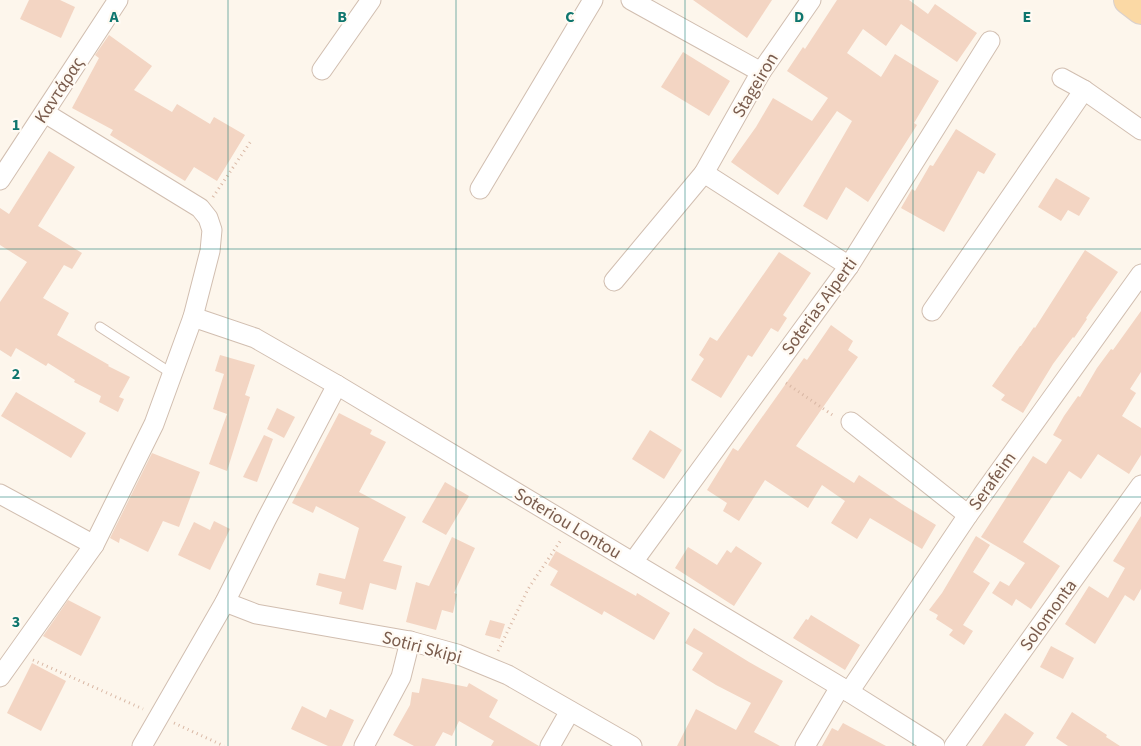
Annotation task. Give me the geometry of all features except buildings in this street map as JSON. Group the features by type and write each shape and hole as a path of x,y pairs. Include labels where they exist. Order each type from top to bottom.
{"main road":[{"path":"1128,0 1141,10"}],"street":[{"name":"Καντάρας","path":"0,180 118,0"},
{"path":"322,70 370,0"},
{"path":"480,188 593,0"},
{"path":"631,0 761,72"},
{"name":"Stageiron","path":"614,281 704,173 761,72 811,0"},
{"name":"Soterias Aiperti","path":"633,562 849,266 990,41"},
{"path":"1062,78 1084,90 1141,130"},
{"path":"932,311 1084,90"},
{"path":"0,678 94,545 154,424 193,317 210,251 212,230 208,218 190,201 45,113"},
{"path":"704,173 849,266"},
{"name":"Serafeim","path":"805,746 1141,274"},
{"name":"Soteriou Lontou","path":"193,317 255,338 337,385 935,746"},
{"path":"142,746 225,602 337,385"},
{"path":"851,422 968,515"},
{"name":"Solomonta","path":"954,746 1141,485"},
{"path":"0,494 94,545"},
{"name":"Sotiri Skipi","path":"225,602 256,614 410,641 457,654 508,675 632,746"},
{"path":"364,746 401,677 410,641"},
{"path":"550,746 570,711"}],"lane":[{"path":"100,328 172,373"}],"path":[{"path":"203,212 251,141"},
{"path":"771,373 830,415 851,422"},
{"path":"490,668 528,589 571,525"},
{"path":"17,652 224,746"}]}
